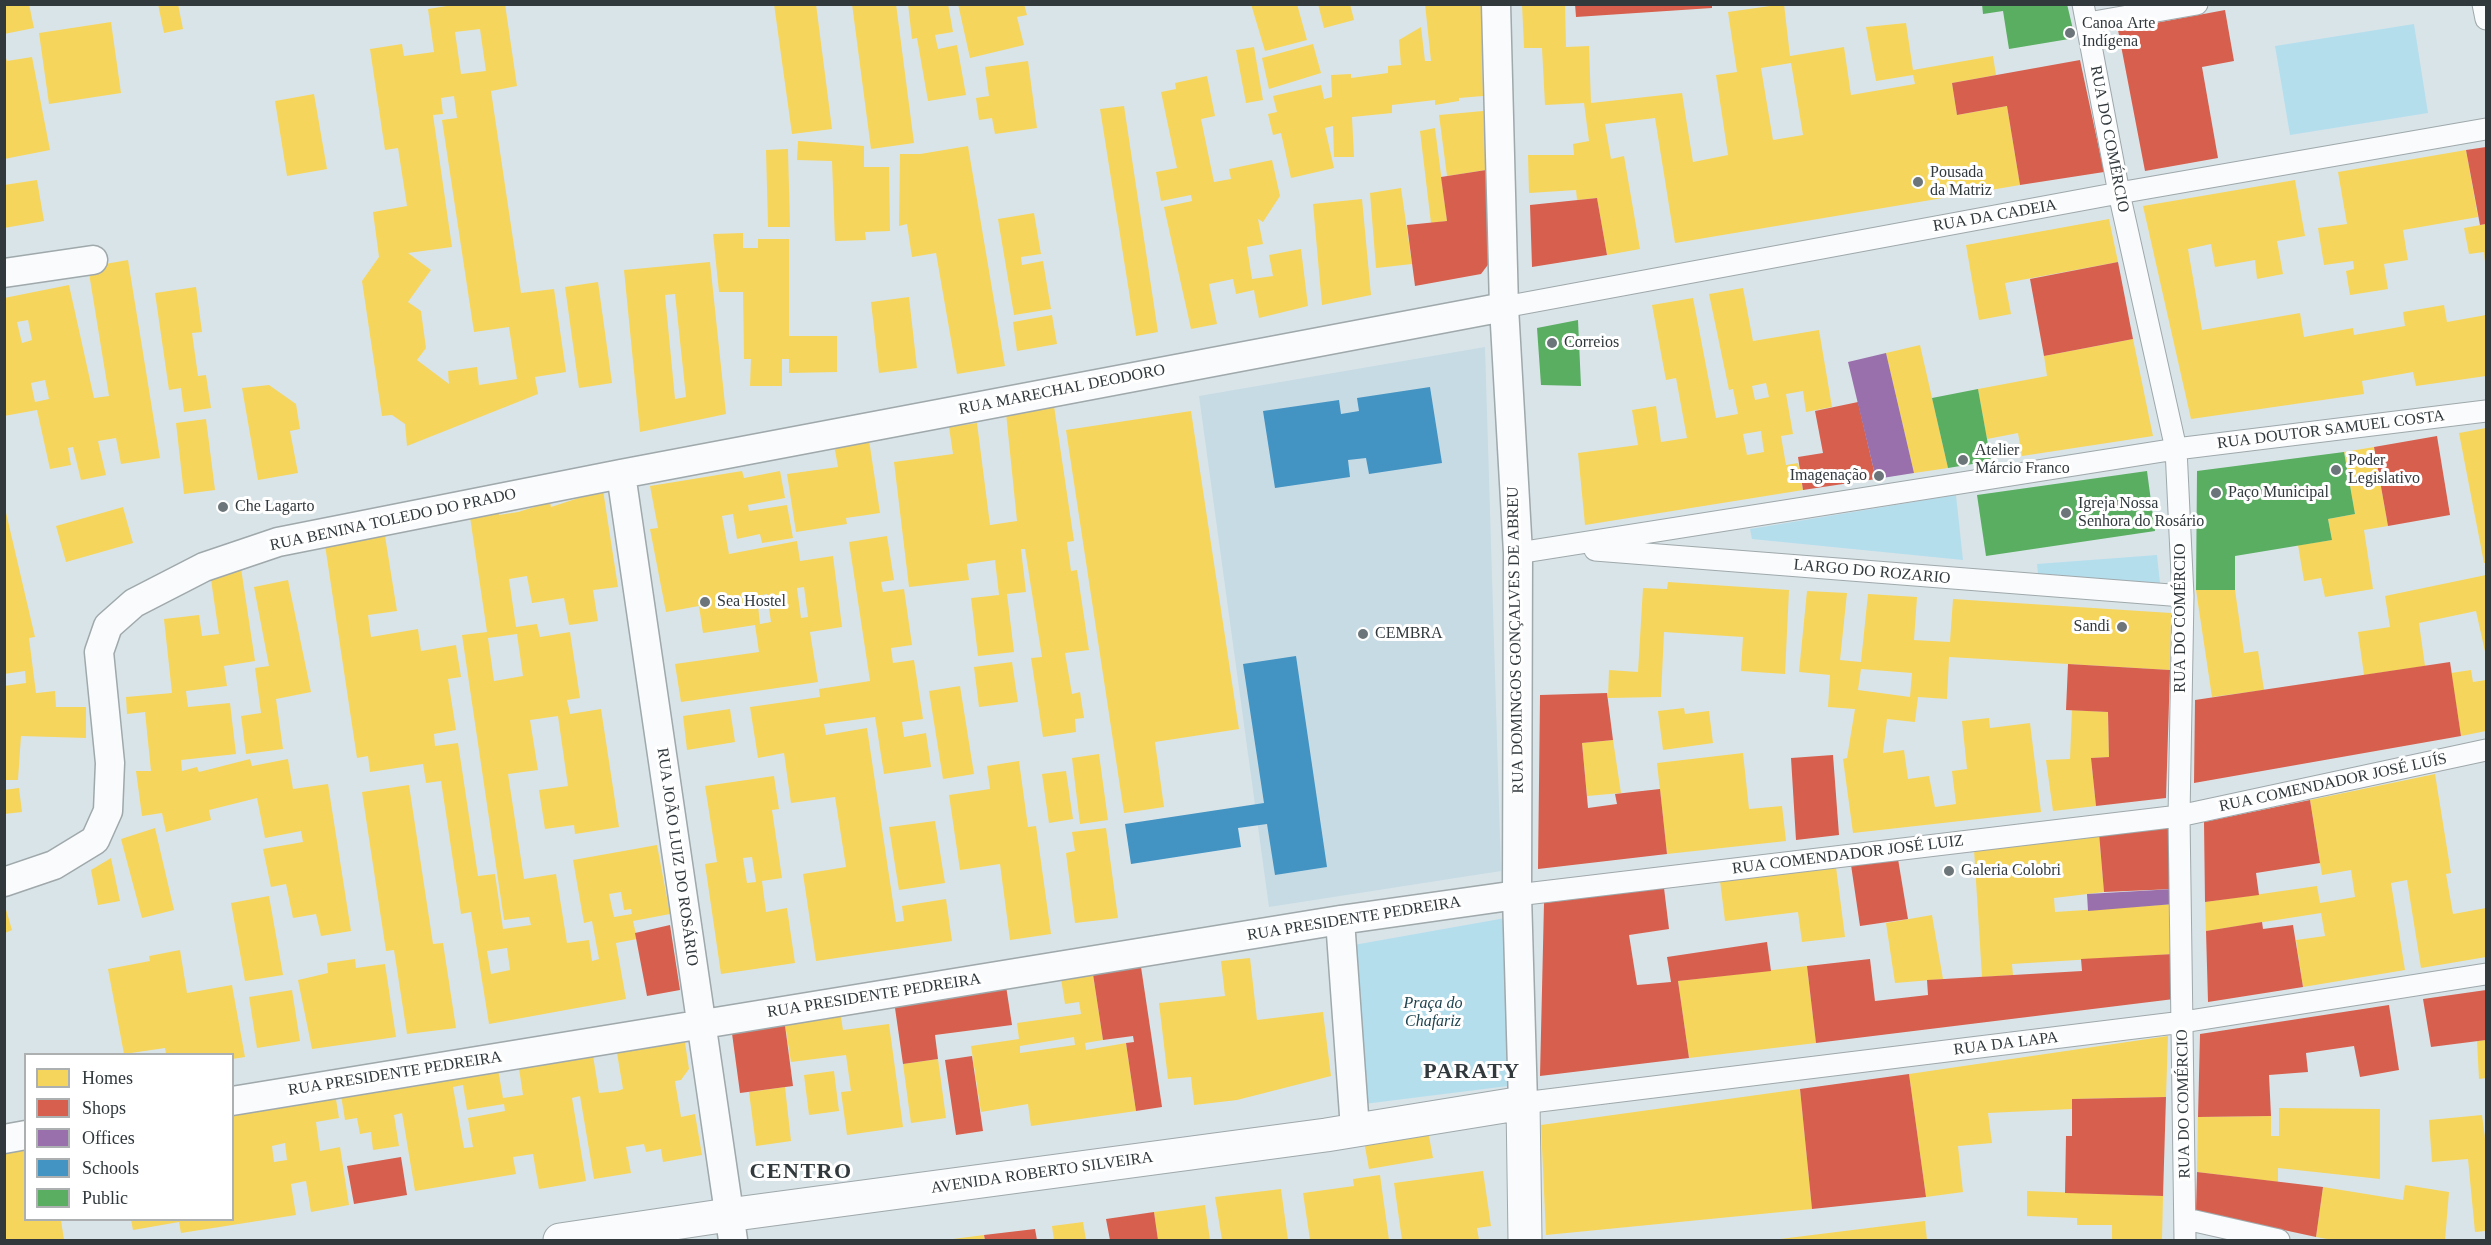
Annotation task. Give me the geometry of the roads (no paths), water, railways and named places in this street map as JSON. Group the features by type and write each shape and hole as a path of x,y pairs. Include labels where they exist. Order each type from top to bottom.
{"street":[{"name":"RUA DOMINGOS GONÇALVES DE ABREU","path":"1496,4 1504,307 1518,553 1517,895 1525,1240"},
{"path":"2086,14 2197,4"},
{"path":"2483,4 2487,19"},
{"name":"RUA DO COMÉRCIO","path":"2086,14 2119,193 2176,449 2183,596 2179,816 2185,1240"},
{"name":"RUA DA CADEIA","path":"1504,307 2119,193 2487,129"},
{"path":"4,273 93,260"},
{"name":"RUA MARECHAL DEODORO","path":"621,474 1504,307"},
{"name":"RUA DOUTOR SAMUEL COSTA","path":"2176,449 2487,411"},
{"name":"LARGO DO ROZARIO","path":"1518,553 2176,449"},
{"name":"RUA BENINA TOLEDO DO PRADO","path":"4,882 54,865 95,840 108,811 110,762 99,652 108,626 134,603 204,567 278,542 621,474"},
{"name":"RUA JOÃO LUIZ DO ROSÁRIO","path":"621,474 731,1228"},
{"name":"LARGO DO ROZARIO","path":"1560,547 2183,596"},
{"name":"RUA COMENDADOR JOSÉ LUÍS","path":"2179,816 2487,750"},
{"name":"RUA COMENDADOR JOSÉ LUIZ","path":"1517,895 2179,816"},
{"name":"RUA PRESIDENTE PEDREIRA","path":"234,1101 1340,920 1517,895"},
{"path":"1340,920 1355,1129"},
{"name":"RUA DA LAPA","path":"1523,1103 2183,1022 2487,974"},
{"name":"AVENIDA ROBERTO SILVEIRA","path":"560,1240 731,1228 1523,1103"},
{"path":"4,1139 24,1135"},
{"path":"2186,1219 2279,1240"}],"place":[{"name":"Canoa Arte Indígena","path":"2070,33"},
{"name":"Pousada da Matriz","path":"1918,182"},
{"name":"Correios","path":"1552,343"},
{"name":"Atelier Márcio Franco","path":"1963,460"},
{"name":"Poder Legislativo","path":"2336,470"},
{"name":"Imagenação","path":"1879,476"},
{"name":"Paço Municipal","path":"2216,493"},
{"name":"Che Lagarto","path":"223,507"},
{"name":"Igreja Nossa Senhora do Rosário","path":"2066,513"},
{"name":"Sea Hostel","path":"705,602"},
{"name":"Sandi","path":"2122,627"},
{"name":"CEMBRA","path":"1363,634"},
{"name":"Galeria Colobri","path":"1949,871"}],"district":[{"name":"PARATY","path":"1472,1072"},
{"name":"CENTRO","path":"801,1172"}],"park label":[{"name":"Praça do Chafariz","path":"1433,1013"}]}
